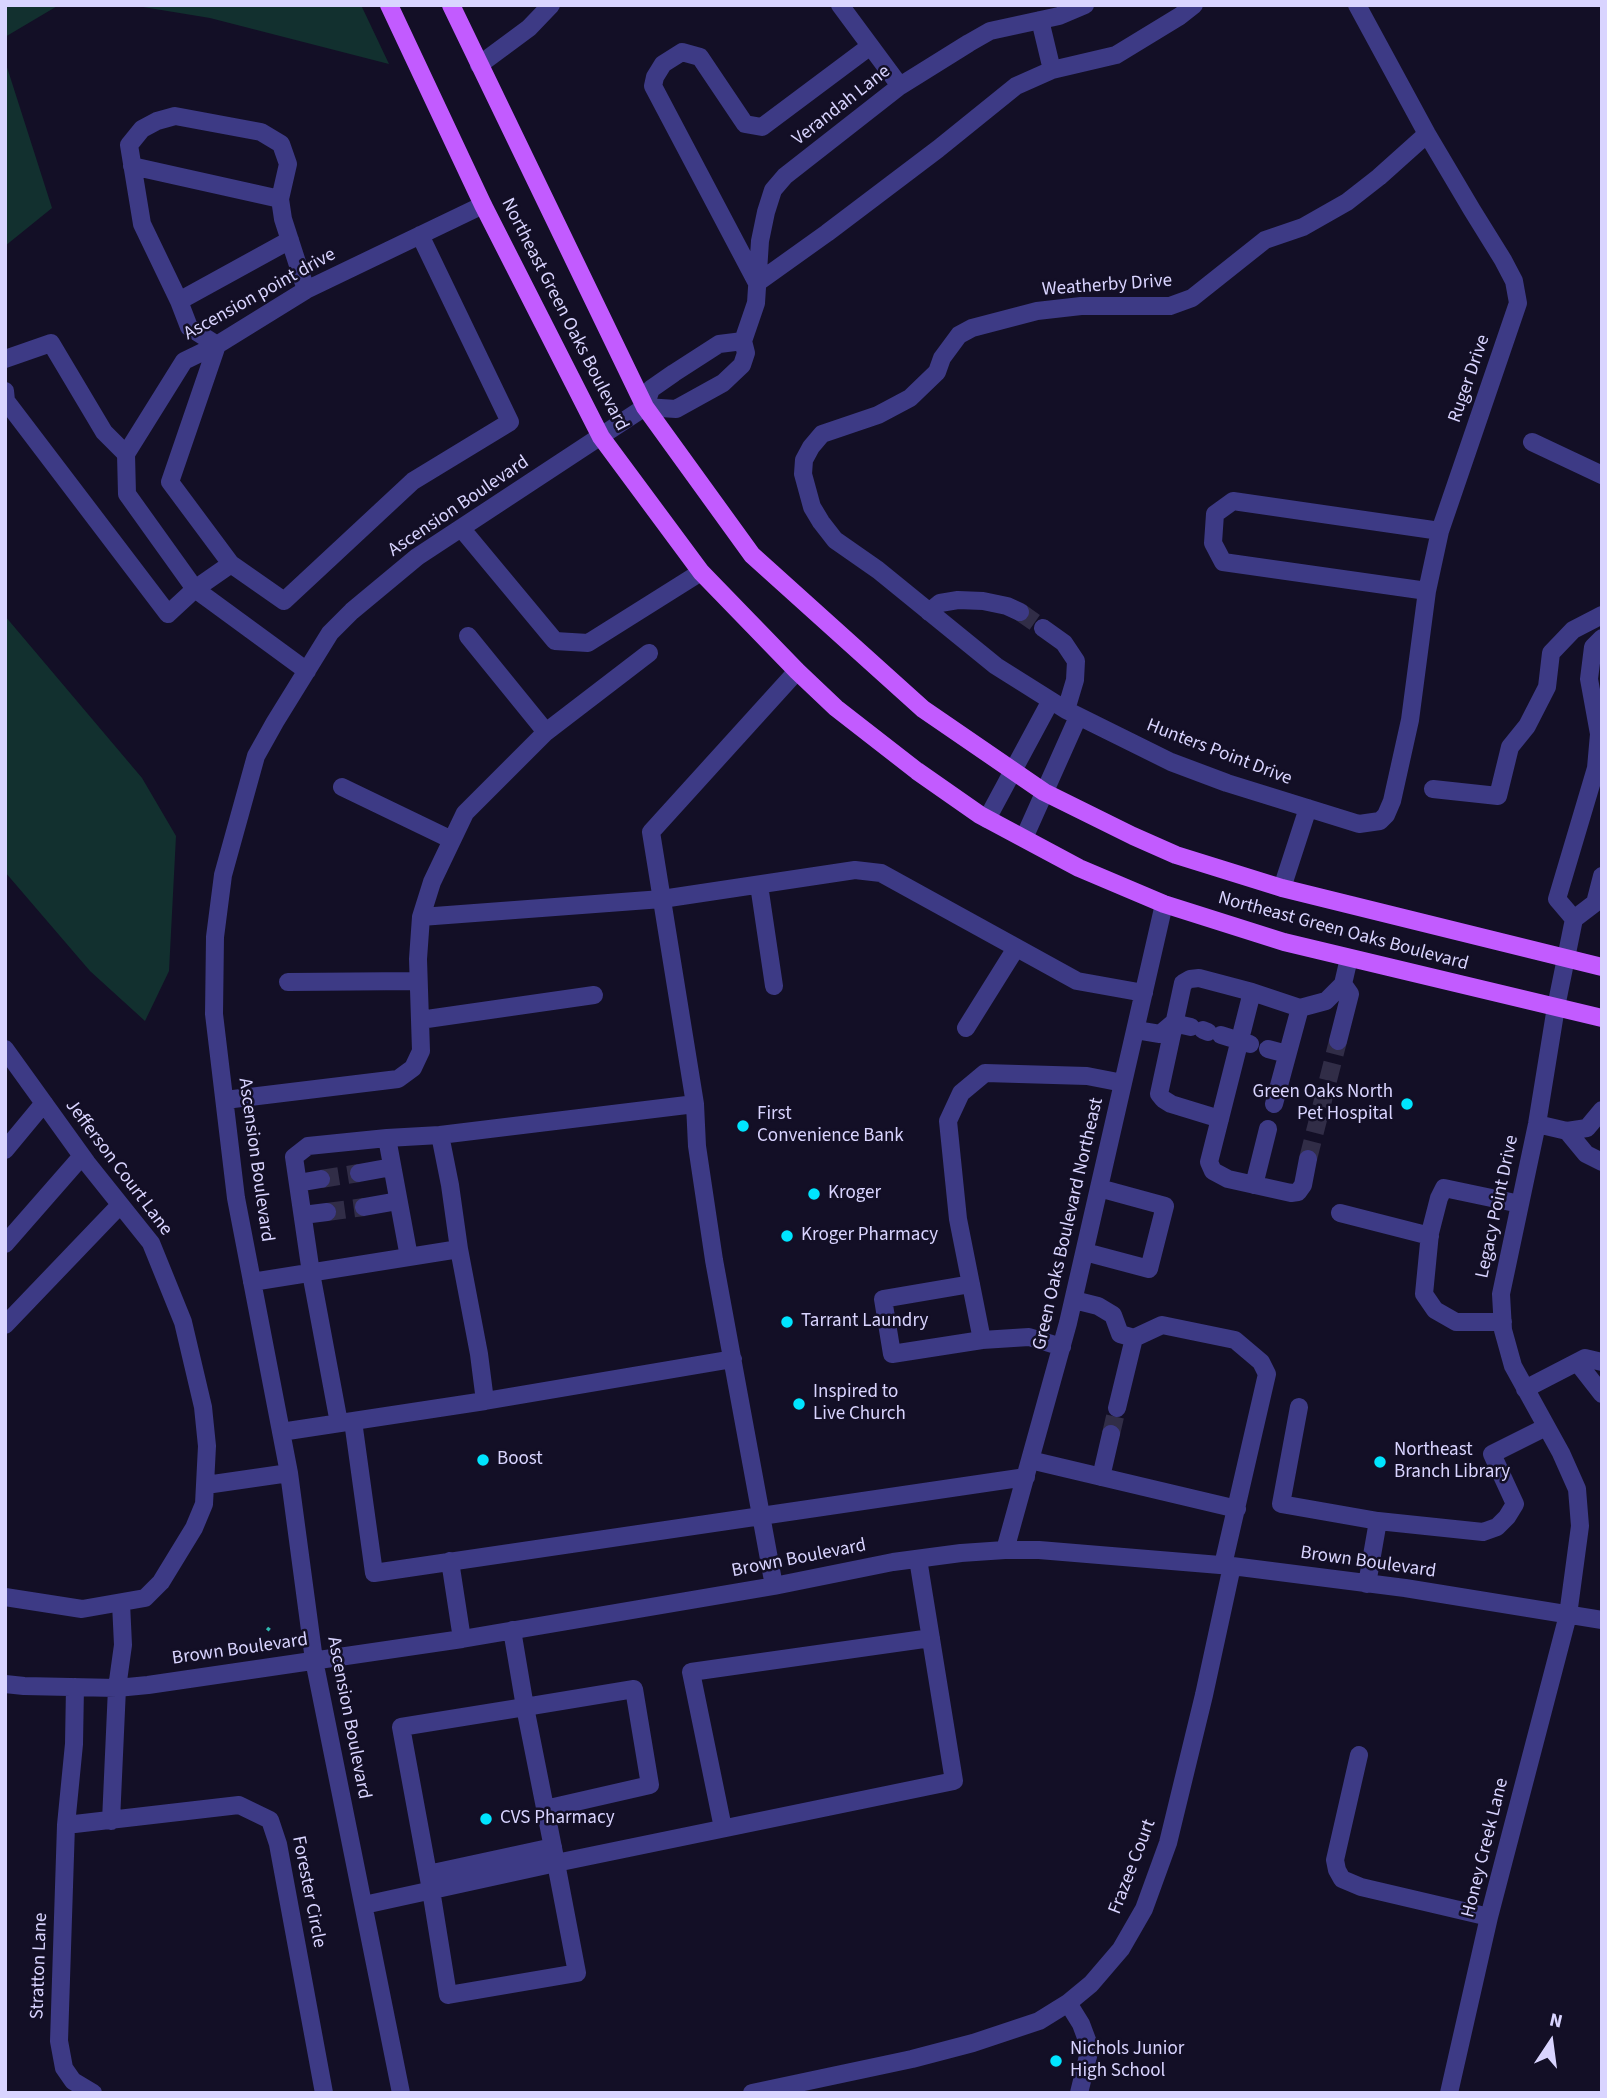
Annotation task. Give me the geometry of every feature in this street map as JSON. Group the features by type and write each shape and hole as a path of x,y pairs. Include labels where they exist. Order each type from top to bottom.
{"main road":[{"name":"Northeast Green Oaks Boulevard","path":"389,5 483,205 601,437 701,572 797,671 844,714 917,771 987,819 1079,868 1164,904 1284,942 1602,1018"},
{"name":"Northeast Green Oaks Boulevard","path":"451,5 645,407 752,555 923,709 1044,792 1176,855 1282,888 1602,967"}],"street":[{"path":"840,5 900,86"},
{"name":"Verandah Lane","path":"645,407 676,409 723,383 742,365 746,353 743,341 756,303 761,241 773,190 785,176 900,86 990,31 1059,16 1085,5"},
{"path":"869,47 762,127 745,124 700,57 682,52 663,64 655,77 653,86 757,283 849,216 1016,86 1052,70 1116,55 1194,5"},
{"name":"Ruger Drive","path":"1357,5 1427,134 1503,260 1514,281 1518,303 1440,531 1427,591 1410,720 1392,800"},
{"path":"479,65 529,28 549,7"},
{"path":"1040,20 1052,70"},
{"path":"306,290 283,219 280,200 288,164 281,144 261,132 174,116 142,129 129,145 142,224 189,327 217,345 170,482 231,564 284,601 413,481 510,422 419,235"},
{"name":"Weatherby Drive","path":"1065,710 996,666 878,570 835,540 812,507 803,474 804,460 822,434 878,415 910,398 937,372 942,358 959,335 972,328 1037,311 1081,306 1170,306 1192,298 1265,240 1303,227 1347,202 1380,177 1427,134"},
{"path":"132,166 280,200"},
{"name":"Ascension point drive","path":"126,454 184,361 217,345 306,290 483,205"},
{"path":"178,301 290,240"},
{"path":"645,407 651,389 674,373 719,344 743,341"},
{"path":"5,359 51,343 104,432 126,454 127,494 195,589 307,671"},
{"path":"5,391 6,401 168,614 195,589 231,564"},
{"name":"Ascension Boulevard","path":"401,2093 314,1660 289,1473 236,1198 214,1014 215,937 223,875 257,756 330,633 417,557 645,407"},
{"path":"1532,442 1602,475"},
{"path":"1427,591 1223,562 1213,543 1215,514 1233,501 1440,531"},
{"path":"461,528 555,641 588,643 701,572"},
{"path":"929,612 940,603 958,600 983,601 1020,612"},
{"path":"1433,789 1498,796 1510,747 1527,726 1547,687 1551,653 1573,630 1602,615"},
{"path":"1024,838 1044,792 1075,680 1076,661 1064,643 1044,628"},
{"path":"468,636 546,732"},
{"path":"1602,638 1593,647 1589,679 1599,714 1599,768 1557,899 1574,919 1595,903 1602,876"},
{"path":"225,1100 398,1079 413,1068 421,1051 418,960 421,917 432,881 465,813 546,732 649,653"},
{"path":"774,1586 714,1260 697,1146 695,1104 651,832 797,671"},
{"path":"987,819 1013,771 1065,710"},
{"name":"Hunters Point Drive","path":"1065,710 1171,762 1227,783 1359,824 1380,821 1386,815 1392,800"},
{"path":"342,787 452,840"},
{"name":"Hunters Point Drive","path":"1282,888 1308,808"},
{"path":"421,917 662,899 855,870 881,873 1077,981 1144,993"},
{"path":"759,885 774,986"},
{"name":"Green Oaks Boulevard Northeast","path":"1005,1550 1074,1300 1164,904"},
{"name":"Legacy Point Drive","path":"1568,1615 1580,1526 1577,1489 1561,1453 1513,1366 1503,1330 1501,1294 1537,1124 1574,919"},
{"path":"966,1028 1016,948"},
{"path":"1199,1030 1183,983 1189,979 1199,978 1300,1008 1326,1001 1343,984 1349,958"},
{"path":"288,982 418,981"},
{"path":"1338,1041 1350,994 1343,984"},
{"path":"1252,992 1245,1043 1220,1119 1209,1163 1213,1171 1228,1179 1290,1193 1298,1192 1303,1185 1308,1158"},
{"path":"420,1020 594,995"},
{"path":"1274,1104 1300,1008"},
{"path":"1136,1030 1160,1034 1199,1030 1245,1043"},
{"path":"1199,1030 1159,1094 1171,1104 1220,1119"},
{"name":"Jefferson Court Lane","path":"5,1049 82,1156 151,1243 183,1322 203,1407 207,1446 204,1504 194,1528 161,1582 145,1598 82,1609 5,1597"},
{"path":"1268,1049 1287,1054"},
{"path":"982,1340 958,1219 948,1121 961,1093 985,1073 1087,1076 1123,1083"},
{"path":"5,1150 44,1103"},
{"path":"695,1104 440,1135 308,1146 294,1157 311,1273 346,1422 374,1573 761,1515 1028,1469 1101,1477 1237,1509"},
{"path":"1537,1124 1567,1131 1587,1128 1602,1110"},
{"path":"1254,1185 1268,1129"},
{"path":"1567,1131 1586,1154 1602,1162"},
{"path":"440,1135 485,1401"},
{"path":"387,1138 409,1257"},
{"path":"5,1244 82,1156"},
{"path":"359,1173 392,1167"},
{"path":"298,1183 321,1179"},
{"path":"1084,1252 1149,1269 1165,1206 1099,1188"},
{"path":"1503,1322 1456,1322 1435,1310 1424,1294 1430,1236 1444,1188 1520,1204"},
{"path":"364,1207 398,1201"},
{"path":"5,1325 120,1205"},
{"path":"303,1215 327,1212"},
{"path":"1340,1213 1430,1236"},
{"path":"252,1282 458,1249"},
{"path":"971,1284 883,1299 892,1354 982,1340 1029,1337 1062,1347"},
{"path":"1074,1300 1098,1306 1114,1314 1114,1322 1120,1334 1134,1338 1117,1408"},
{"name":"Frazee Court","path":"752,2093 912,2059 973,2043 1039,2021 1068,2003 1091,1984 1121,1949 1144,1909 1168,1843 1204,1695 1237,1509 1267,1374 1261,1362 1234,1340 1162,1325 1134,1338"},
{"path":"1525,1389 1585,1357 1602,1362"},
{"path":"281,1432 733,1359"},
{"path":"1577,1362 1602,1395"},
{"path":"1299,1407 1281,1504 1378,1521 1483,1532 1497,1528 1515,1504 1492,1454 1546,1427"},
{"path":"1101,1477 1111,1434"},
{"path":"206,1485 289,1473"},
{"path":"1367,1584 1378,1521"},
{"name":"Brown Boulevard","path":"5,1684 117,1688 462,1639 918,1559 1005,1550 1039,1550 1228,1565 1602,1620"},
{"path":"363,1905 430,1882 554,1855 723,1829 954,1780 918,1559"},
{"path":"450,1561 462,1639"},
{"path":"66,1825 111,1821 117,1688 123,1645 121,1603"},
{"name":"Honey Creek Lane","path":"1449,2093 1489,1917 1568,1615"},
{"path":"512,1630 525,1707 577,1973 448,1995 401,1727 525,1707 634,1689 650,1784 545,1809"},
{"path":"723,1829 691,1672 931,1638"},
{"name":"Stratton Lane","path":"75,1687 74,1744 66,1825 59,2041 68,2075 79,2086 93,2093"},
{"path":"1359,1755 1335,1860 1342,1878 1361,1886 1489,1917"},
{"name":"Forester Circle","path":"111,1821 239,1805 270,1820 278,1844 324,2093"},
{"path":"1068,2003 1090,2048 1079,2093"}],"path":[{"path":"267,1628 272,1632"}],"green space":[{"path":"5,5 59,5 5,37"},
{"path":"131,5 361,5 389,64 210,18"},
{"path":"5,61 52,208 5,246"},
{"path":"5,616 142,778 176,836 169,971 145,1021 90,971 5,872"}],"tunnel":[{"path":"1020,612 1043,628"},
{"path":"1308,1159 1338,1041"},
{"path":"321,1179 359,1173"},
{"path":"327,1212 364,1207"},
{"path":"1111,1434 1117,1408"}],"place":[{"name":"Green Oaks North Pet Hospital","path":"1407,1104"},
{"name":"First Convenience Bank","path":"743,1126"},
{"name":"Kroger","path":"814,1194"},
{"name":"Kroger Pharmacy","path":"787,1236"},
{"name":"Tarrant Laundry","path":"787,1322"},
{"name":"Inspired to Live Church","path":"799,1404"},
{"name":"Boost","path":"483,1460"},
{"name":"Northeast Branch Library","path":"1380,1462"},
{"name":"CVS Pharmacy","path":"486,1819"},
{"name":"Nichols Junior High School","path":"1056,2061"}]}
